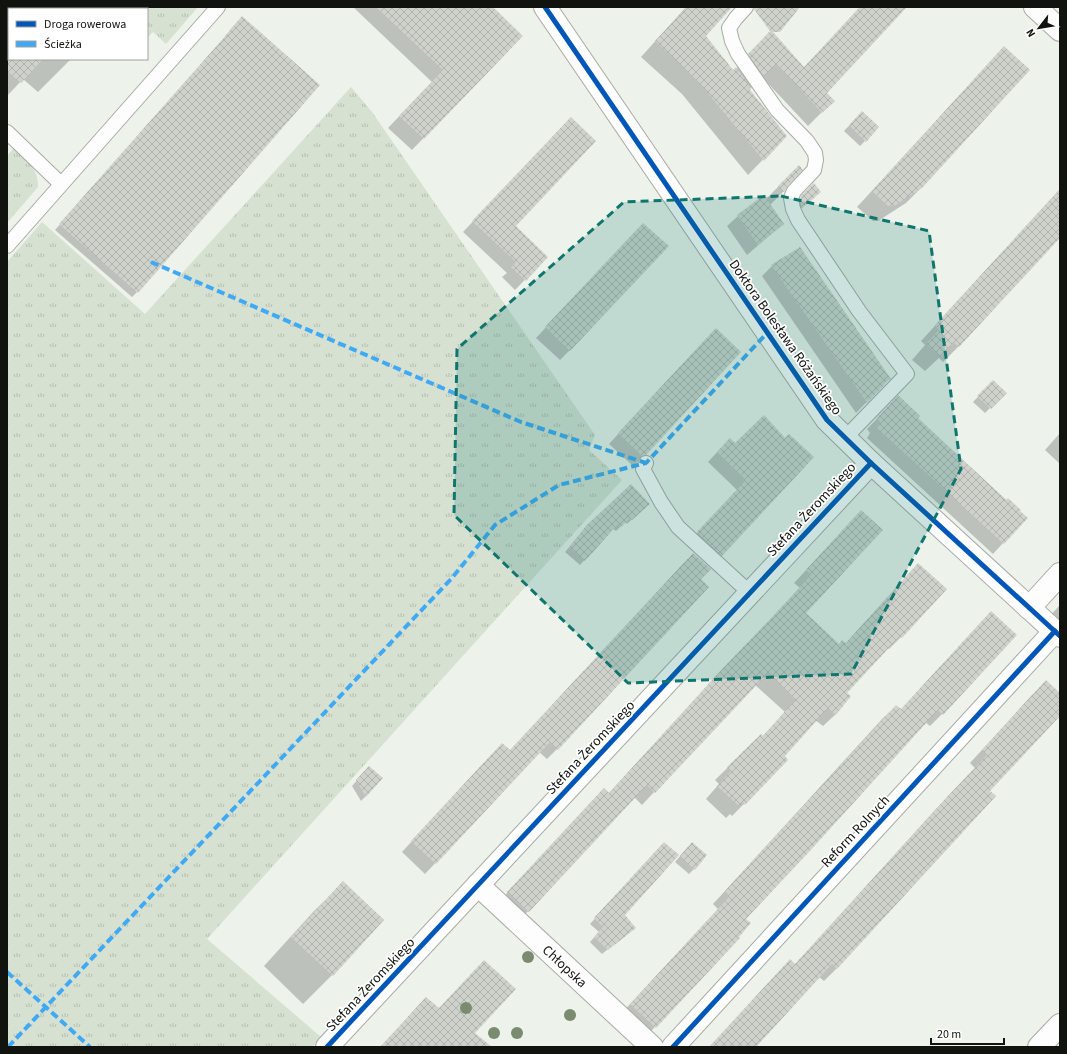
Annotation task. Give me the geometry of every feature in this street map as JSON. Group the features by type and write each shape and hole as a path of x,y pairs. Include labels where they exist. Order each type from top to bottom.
{"street":[{"name":"Doktora Bolesława Różańskiego","path":"545,7 827,420 1057,633"},
{"path":"1035,7 1060,30"},
{"name":"Stefana Żeromskiego","path":"327,1047 871,462"},
{"path":"1029,608 1060,574"},
{"name":"Reform Rolnych","path":"673,1047 1057,633"},
{"name":"Chłopska","path":"478,886 652,1047"},
{"path":"1040,1047 1060,1025"}],"lane":[{"path":"7,246 218,7"},
{"path":"746,7 736,18 730,28 732,41 738,54 777,110 807,142 815,153 816,160 814,170 794,191 791,198 793,209 798,220 859,311 907,374 846,438"},
{"path":"7,132 61,184"},
{"path":"646,463 643,469 661,502 678,527 750,593"}],"highlighted area":[{"path":"781,196 929,231 961,469 851,674 628,683 454,515 457,349 624,202"}],"green space":[{"path":"101,7 198,7 166,44 153,32 148,37 148,8"},
{"path":"351,87 372,112 595,435 589,450 622,480 207,939 321,1037 312,1047 7,1047 7,262 42,222 145,314"},
{"path":"14,148 31,165 38,181 38,187 7,223 7,156"}],"building":[{"path":"376,7 493,7 523,36 424,139 399,116 443,70"},
{"path":"687,7 732,7 706,36 733,70 736,67 751,88 750,90 787,136 764,161 697,80 655,41"},
{"path":"754,7 800,7 780,32 773,32 804,67 860,7 907,7 827,93 835,101 822,113 777,64 764,76 748,54 770,31"},
{"path":"242,16 320,85 138,293 59,224"},
{"path":"1004,46 1030,70 922,188 894,206 888,206 872,191"},
{"path":"7,59 42,60 21,83 7,71"},
{"path":"862,111 879,127 866,142 849,125"},
{"path":"571,117 596,141 516,226 548,257 526,281 511,267 516,262 472,221"},
{"path":"799,165 803,170 788,185 784,192 778,186"},
{"path":"814,183 821,192 802,208 800,199 801,196"},
{"path":"1060,189 1060,238 959,347 953,342 941,357 926,344 939,330 935,325"},
{"path":"764,195 784,224 758,245 737,215"},
{"path":"643,223 669,246 570,351 545,327"},
{"path":"800,247 891,379 884,383 885,384 867,403 771,265"},
{"path":"716,328 741,352 646,455 642,456 618,433"},
{"path":"993,380 1007,393 991,409 977,396"},
{"path":"898,395 920,416 918,418 1006,500 1008,498 1028,518 1004,544 876,427 880,422 877,418"},
{"path":"764,415 785,438 789,434 814,457 722,556 697,532 746,480 717,452 730,438 735,443"},
{"path":"631,484 650,504 632,520 631,518 621,527 618,524 585,561 569,547 587,525"},
{"path":"861,510 883,530 806,613 839,644 842,640 846,643 918,563 947,589 902,638 900,636 847,693 851,696 836,715 828,708 785,756 788,760 745,805 743,802 739,806 717,786 731,771 727,767 761,734 763,736 796,699 768,673 655,793 647,785 529,912 507,892 604,788 609,793 724,667 777,612 811,575 806,570"},
{"path":"693,553 711,569 701,579 709,587 558,750 550,742 436,864 411,841 502,743 510,750"},
{"path":"991,611 1017,635 943,715 938,710 746,919 751,923 739,937 740,938 656,1028 630,1004 730,896 725,891 896,705 901,709"},
{"path":"1046,680 1060,693 1060,716 990,791 996,796 837,969 832,964 756,1047 709,1047 790,959 795,964 987,755 982,750"},
{"path":"369,766 383,778 366,797 356,780"},
{"path":"664,842 679,855 625,915 636,928 608,950 594,937 603,927 594,918"},
{"path":"692,842 707,855 695,870 680,856"},
{"path":"343,881 384,920 333,976 291,937"},
{"path":"484,960 516,989 475,1033 492,1047 380,1047 426,997 439,1008"}],"marked path":[{"path":"151,262 521,422 646,463"},
{"path":"8,1047 452,578 495,525 559,485 646,463 767,333"},
{"path":"7,972 90,1047"}],"cycle path":[{"path":"545,7 827,420 871,463 1060,636"},
{"path":"327,1047 871,463"},
{"path":"673,1047 1055,631"}]}
